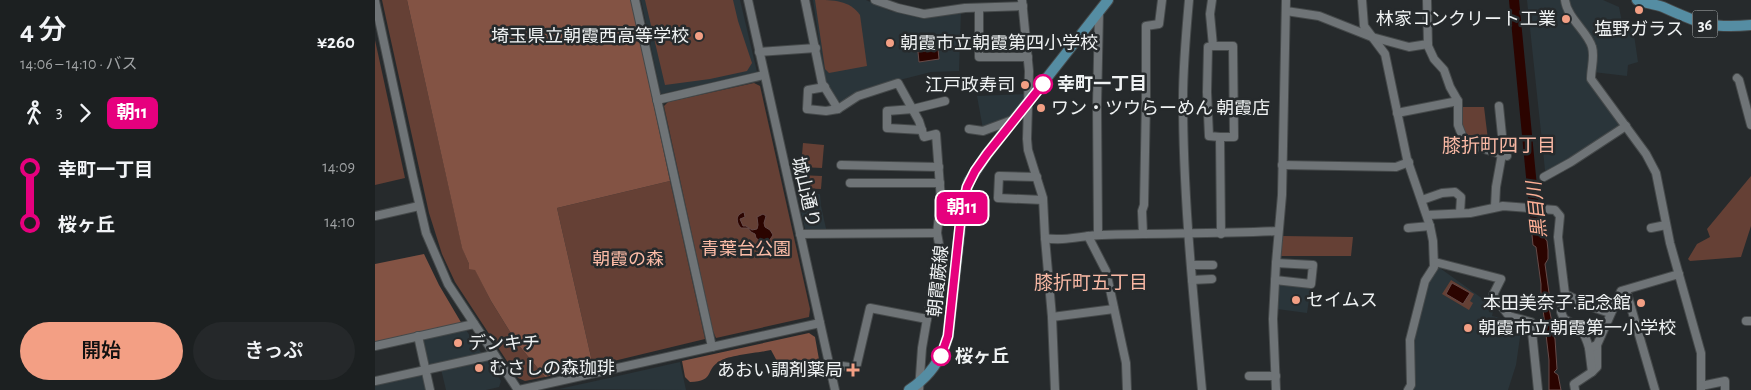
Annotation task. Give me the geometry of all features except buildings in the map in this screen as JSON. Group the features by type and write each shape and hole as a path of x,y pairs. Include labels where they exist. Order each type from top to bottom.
{"main road":[{"name":"朝霞蕨線","path":"909,390 919,387 937,364 944,350 948,336 961,215 967,187 975,171 1109,0"},
{"path":"1640,1 1659,3"},
{"name":"36","path":"1659,3 1674,13 1700,23 1730,26 1751,24"}],"street":[{"path":"635,0 712,347"},
{"name":"城山通り","path":"747,0 835,390"},
{"path":"805,0 822,83 838,109"},
{"path":"875,0 924,14 1023,3 1029,71 1027,139 1028,151 1043,200 1052,317 1055,390"},
{"path":"960,0 965,8"},
{"path":"1143,234 1141,212 1144,205 1146,26 1159,24 1162,0"},
{"path":"1189,0 1183,97 1188,233 1202,390"},
{"path":"1211,0 1213,46"},
{"path":"1276,390 1273,319 1282,195 1286,0"},
{"path":"1362,0 1364,26 1385,54 1409,162 1431,226 1435,262 1425,281 1410,340 1411,385 1408,390"},
{"path":"1427,0 1428,44 1433,58 1445,70 1450,87 1458,101 1458,125 1465,143 1504,155"},
{"path":"1565,0 1580,29 1591,43 1593,50 1591,74 1593,82 1646,154 1656,172 1666,225 1701,353 1701,388 1725,381 1725,390"},
{"path":"375,1 419,206 427,232 448,284 493,355 519,390 819,323"},
{"path":"979,8 979,57 1028,57"},
{"path":"1286,11 1319,16 1371,37 1409,47 1428,44"},
{"path":"1098,235 1097,105 1099,12"},
{"path":"1213,46 1233,46 1234,137 1209,136 1207,92 1208,47 1213,46"},
{"path":"759,52 816,48"},
{"path":"657,100 764,75"},
{"path":"1737,78 1751,125"},
{"path":"825,88 807,90 807,109 827,111 838,109 858,96 898,83 913,109 924,137 936,134 941,200 937,220 937,233 941,264 933,290 921,348 919,387"},
{"path":"922,130 887,128 887,111 913,109 945,101"},
{"path":"1397,113 1458,101"},
{"path":"1495,207 1496,187 1504,155 1499,106"},
{"path":"969,129 983,130 1016,118"},
{"path":"1544,177 1571,162 1625,126"},
{"path":"1220,137 1221,234"},
{"path":"1282,165 1396,167 1409,162"},
{"path":"841,165 939,167"},
{"path":"1037,177 999,176 998,198 1043,200"},
{"path":"850,183 940,183"},
{"path":"1422,200 1455,192 1461,197 1460,213"},
{"path":"375,216 419,206"},
{"path":"1427,215 1480,212 1503,206 1555,210 1560,216 1558,237 1565,294 1561,312 1563,319 1579,326 1586,338 1592,372"},
{"path":"1651,228 1666,225"},
{"path":"1408,228 1431,226"},
{"path":"1045,238 1055,240 1098,235 1221,234 1278,231"},
{"path":"800,234 937,233"},
{"path":"1088,236 1106,271 1126,363 1127,390"},
{"path":"1435,262 1501,278 1493,296 1509,316 1531,322 1538,390"},
{"path":"1275,280 1311,284 1313,265 1276,263"},
{"path":"1191,265 1213,265"},
{"path":"1575,390 1574,384 1597,367 1597,345 1621,292 1679,274"},
{"path":"1192,280 1212,279"},
{"path":"1626,290 1655,390"},
{"path":"1565,294 1610,313"},
{"path":"828,364 855,368 870,308 927,319"},
{"path":"1052,317 1114,309"},
{"path":"375,346 474,324"},
{"path":"418,336 429,390"},
{"path":"1589,348 1597,345"},
{"path":"375,381 493,355"},
{"path":"1249,376 1276,376"}],"shaded area":[{"path":"407,0 631,0 670,181 557,208 593,366 545,377 517,343 491,301 475,270 469,269 469,264 462,248"},
{"name":"埼玉県立朝霞西高等学校","path":"641,0 740,0 757,72 661,94"},
{"name":"朝霞市立朝霞第四小学校","path":"813,0 866,0 890,11 928,17 961,11 959,71 931,72 860,90 841,102 837,101 825,79"},
{"path":"1527,0 1562,0 1590,46 1587,74 1589,84 1622,126 1553,170 1545,170"},
{"path":"1568,0 1603,0 1619,7 1622,22 1632,21 1638,62 1628,65 1627,76 1593,72 1596,51 1568,4"},
{"path":"1026,94 1025,103 1013,118 983,129 977,96"},
{"path":"820,194 827,233 806,233 797,195"},
{"path":"424,254 439,285 462,324 375,343 375,264"},
{"name":"朝霞市立朝霞第一小学校","path":"1437,266 1494,307 1492,316 1522,323 1516,365 1508,390 1412,390 1414,341 1427,283"},
{"path":"1279,284 1311,286 1307,313 1277,309"},
{"path":"463,329 466,330 482,354 429,367 421,340"},
{"path":"809,333 815,337 820,365 815,369 785,376 771,350 720,361 715,364 703,380 690,382 685,377 682,361"},
{"path":"487,359 501,381 499,387 486,390 446,390 441,369"},
{"path":"680,362 686,390 559,389 600,380"},
{"path":"424,375 427,390 375,390 375,384"}],"green space":[{"path":"382,0 407,0 462,247 469,264 469,269 475,269 491,301 517,343 545,377 525,381 518,378 455,282 442,254 429,213"},
{"name":"埼玉県立朝霞西高等学校","path":"645,0 733,0 752,63 747,71 710,79 665,85"},
{"path":"815,0 841,2 851,6 860,15 867,66 829,73 825,69"},
{"path":"375,40 405,178 375,185"},
{"name":"青葉台公園","path":"754,83 760,86 810,309 809,317 716,338 664,106 668,102"},
{"path":"1461,107 1484,107 1489,148 1468,142 1462,124"},
{"path":"803,143 824,145 822,168 801,167"},
{"path":"798,175 822,176 821,189 797,188"},
{"path":"1751,176 1751,226 1741,257 1690,261 1688,259 1697,244 1710,237 1707,229"},
{"name":"朝霞の森","path":"670,181 705,339 593,366 557,208"},
{"path":"1282,236 1353,237 1351,256 1280,256"},
{"path":"1451,280 1474,294 1470,301 1473,303 1469,310 1442,294"}],"water":[{"path":"938,49 939,59 919,62 918,52"},
{"path":"1529,205 1538,205 1542,234 1547,241 1548,259 1545,264 1550,300 1549,308 1555,339 1557,369 1554,372 1558,375 1561,390 1549,390 1549,360 1541,284 1536,247 1533,245"},
{"path":"744,212 745,217 740,219 743,226 746,226 752,230 757,229 757,217 763,214 766,216 765,227 773,235 769,241 760,241 748,228 741,228 737,219"},
{"path":"1452,283 1470,293 1463,304 1446,294"}],"waterway":[{"name":"黒目川","path":"1514,0 1535,218"}],"bus line":[{"name":"朝11","path":"941,356 948,336 961,215 969,181 987,154 1043,84"}],"place":[{"name":"塩野ガラス","path":"1639,10"},
{"name":"林家コンクリート工業","path":"1566,19"},
{"name":"埼玉県立朝霞西高等学校","path":"699,36"},
{"name":"朝霞市立朝霞第四小学校","path":"890,43"},
{"name":"幸町一丁目","path":"1043,84"},
{"name":"江戸政寿司","path":"1025,85"},
{"name":"ワン・ツウらーめん 朝霞店","path":"1041,108"},
{"name":"セイムス","path":"1296,300"},
{"name":"本田美奈子.記念館","path":"1641,303"},
{"name":"朝霞市立朝霞第一小学校","path":"1468,328"},
{"name":"デンキチ","path":"458,343"},
{"name":"桜ヶ丘","path":"941,356"},
{"name":"むさしの森珈琲","path":"479,368"},
{"name":"あおい調剤薬局","path":"853,370"}],"district":[{"name":"膝折町四丁目","path":"1499,145"},
{"name":"膝折町五丁目","path":"1091,282"}]}
